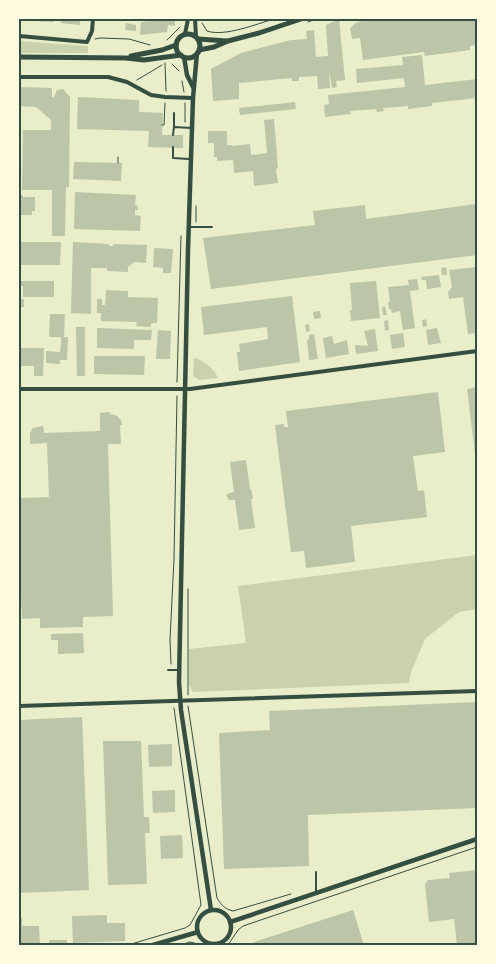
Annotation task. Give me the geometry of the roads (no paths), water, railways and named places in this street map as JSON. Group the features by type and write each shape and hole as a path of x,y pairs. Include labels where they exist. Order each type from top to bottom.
{"main road":[{"path":"19,57 164,60 182,56 191,57 198,52 214,48 228,41 301,19"},
{"path":"182,56 176,44 179,38 185,34 197,38 228,41"},
{"path":"197,38 198,52"},
{"path":"126,58 176,44"}],"street":[{"path":"19,36 87,42 92,31 93,19"},
{"path":"185,34 188,20"},
{"path":"195,20 197,38"},
{"path":"198,52 193,88 184,388 179,670 181,700 211,910"},
{"path":"182,56 193,88"},
{"path":"19,77 108,77 127,82 151,95 193,98"},
{"path":"19,389 184,388 477,351"},
{"path":"19,706 477,691"},
{"path":"230,922 477,839"},
{"path":"211,910 225,914 230,922 230,933 217,944 203,940 198,932 197,926 201,916 211,910"},
{"path":"153,945 198,932"}],"lane":[{"path":"174,113 174,135"},
{"path":"174,127 192,128"},
{"path":"173,148 173,158 191,159"},
{"path":"189,227 212,227"},
{"path":"168,670 179,670"},
{"path":"316,872 316,893"}]}
